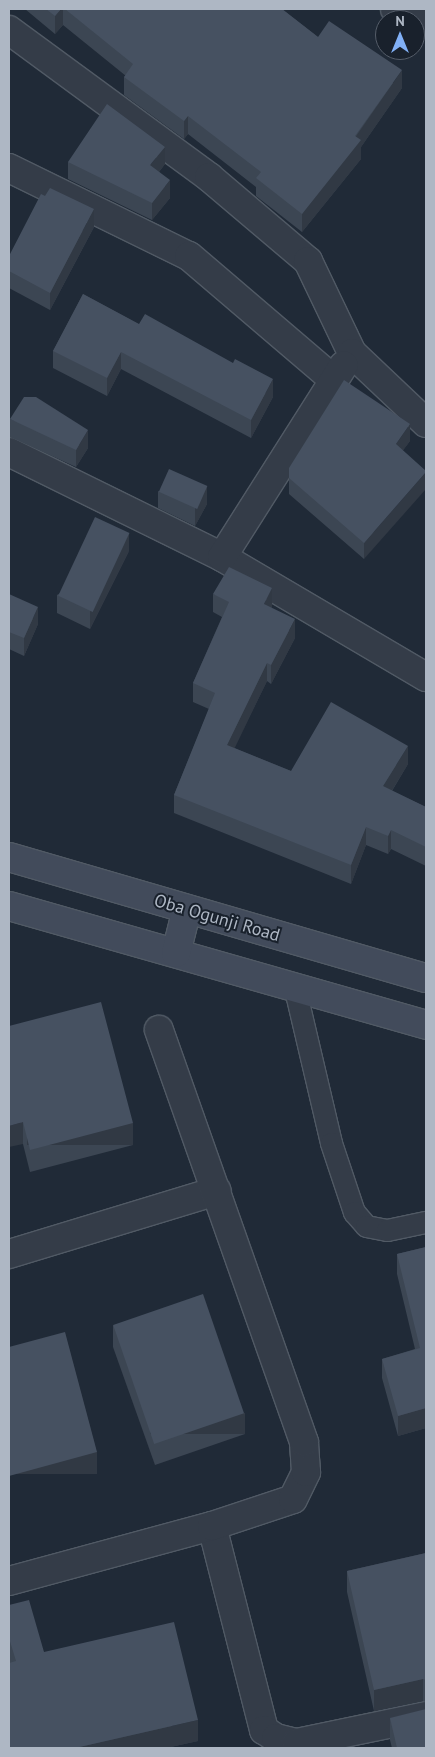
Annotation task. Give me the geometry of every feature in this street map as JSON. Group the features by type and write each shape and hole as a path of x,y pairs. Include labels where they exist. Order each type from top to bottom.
{"main road":[{"name":"Oba Ogunji Road","path":"9,857 426,978"},
{"path":"9,906 294,985 426,1025"},
{"path":"176,953 187,909"}],"street":[{"path":"395,9 426,21"},
{"path":"9,30 208,176 308,261 352,353 426,422"},
{"path":"9,168 189,256 334,380"},
{"path":"222,557 352,353"},
{"path":"9,452 222,557 426,677"},
{"path":"9,1581 212,1526 293,1500 306,1472 304,1442 159,1030"},
{"path":"9,1254 217,1191"},
{"path":"212,1526 264,1730 276,1738 296,1743 426,1716"}],"lane":[{"path":"294,985 331,1143 354,1212 366,1226 387,1230 426,1222"}],"building":[{"path":"46,9 61,9 55,16"},
{"path":"65,9 282,9 318,37 329,21 375,52 375,60 387,60 402,70 355,136 361,140 302,214 256,178 261,172 188,116 184,121 124,77 133,64"},
{"path":"107,104 165,147 150,165 170,180 152,203 68,162"},
{"path":"50,188 94,209 50,293 9,271 9,256 41,194 45,196"},
{"path":"83,294 139,324 145,314 233,363 235,359 273,379 251,420 121,352 107,378 53,351"},
{"path":"344,380 410,424 396,444 426,471 364,543 289,478 289,468"},
{"path":"24,397 36,397 88,430 76,450 10,419"},
{"path":"169,469 207,486 197,509 159,492"},
{"path":"95,517 129,533 93,612 58,596"},
{"path":"229,567 272,588 264,604 295,619 271,665 267,663 227,745 291,771 331,702 408,746 383,786 426,807 426,847 391,830 388,836 366,827 351,865 174,795 215,693 193,683 229,602 213,594"},
{"path":"9,594 38,607 24,638 9,632"},
{"path":"101,1002 133,1123 30,1150 23,1122 9,1126 9,1026"},
{"path":"426,1247 426,1408 398,1416 382,1359 420,1348 397,1254"},
{"path":"203,1294 244,1413 154,1444 113,1325"},
{"path":"65,1332 97,1452 9,1476 9,1347"},
{"path":"426,1553 426,1680 423,1679 374,1690 347,1571"},
{"path":"29,1600 44,1652 174,1622 198,1720 75,1748 9,1748 9,1663 16,1661 9,1638 9,1605"},
{"path":"426,1709 426,1748 397,1748 390,1718"}]}
